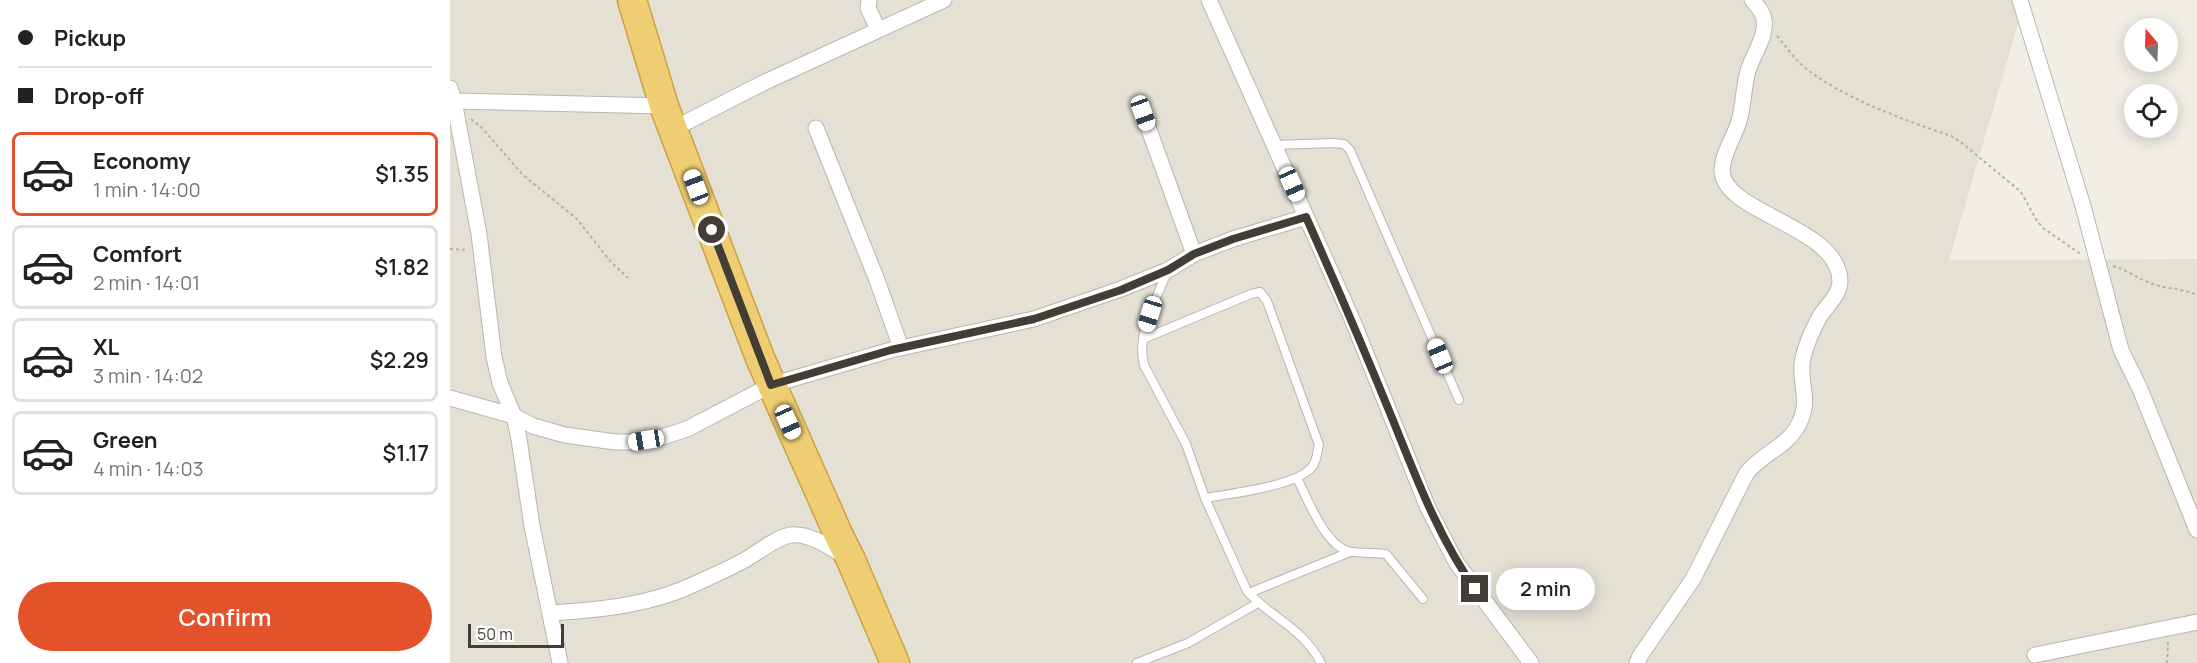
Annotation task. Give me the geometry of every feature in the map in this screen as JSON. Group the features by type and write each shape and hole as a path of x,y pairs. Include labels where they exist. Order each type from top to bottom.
{"highway":[{"path":"632,0 669,117 771,385 895,663"}],"street":[{"path":"869,0 868,8 878,29"},
{"path":"560,663 514,416 500,382 494,357 481,252 453,100 669,117 763,83 944,0"},
{"path":"1209,0 1352,319 1428,508 1456,562 1531,663"},
{"path":"1637,663 1693,579 1746,474 1754,464 1790,437 1801,421 1806,400 1802,360 1813,330 1838,292 1840,282 1829,253 1814,240 1740,198 1726,183 1722,174 1726,152 1738,124 1749,69 1761,41 1764,20 1762,13 1752,0"},
{"path":"2020,0 2099,262 2121,350 2140,388 2196,527"},
{"path":"1143,113 1194,254"},
{"path":"816,129 877,280 901,348"},
{"path":"450,398 514,416 533,426 565,435 629,442 662,437 687,429 771,385 901,348 1034,319 1121,290 1168,270 1194,254 1233,239 1306,217"},
{"path":"550,613 576,612 632,604 668,595 742,561 785,537 794,535 822,543 851,560"},
{"path":"2035,655 2197,622"}],"lane":[{"path":"1274,145 1335,143 1344,144 1350,150 1459,400"},
{"path":"1168,270 1150,314 1143,339 1144,365 1186,444 1205,498 1249,593 1258,603 1296,630 1321,663"},
{"path":"1143,339 1233,300 1260,292 1267,301 1319,445 1316,461 1311,469 1296,478 1275,485 1205,498"},
{"path":"1296,478 1330,538 1340,548 1350,552 1386,554 1423,599"},
{"path":"1249,593 1350,552"},
{"path":"1137,663 1188,643 1258,603"}],"path":[{"path":"1764,20 1800,63 1818,77 1864,102 1951,136 1962,143 2021,192 2037,221 2051,235 2075,252 2127,270 2153,285 2197,295"},
{"path":"453,100 481,127 523,175 577,219 610,261 628,278"},
{"path":"450,249 481,252"},
{"path":"2167,663 2168,629"}],"shaded area":[{"path":"450,0 2025,0 1949,260 2197,259 2197,663 450,663"}],"route":[{"path":"712,230 771,385 891,350 1034,319 1121,290 1168,270 1194,254 1233,239 1306,217 1352,319 1428,508 1456,562 1475,589"}]}
